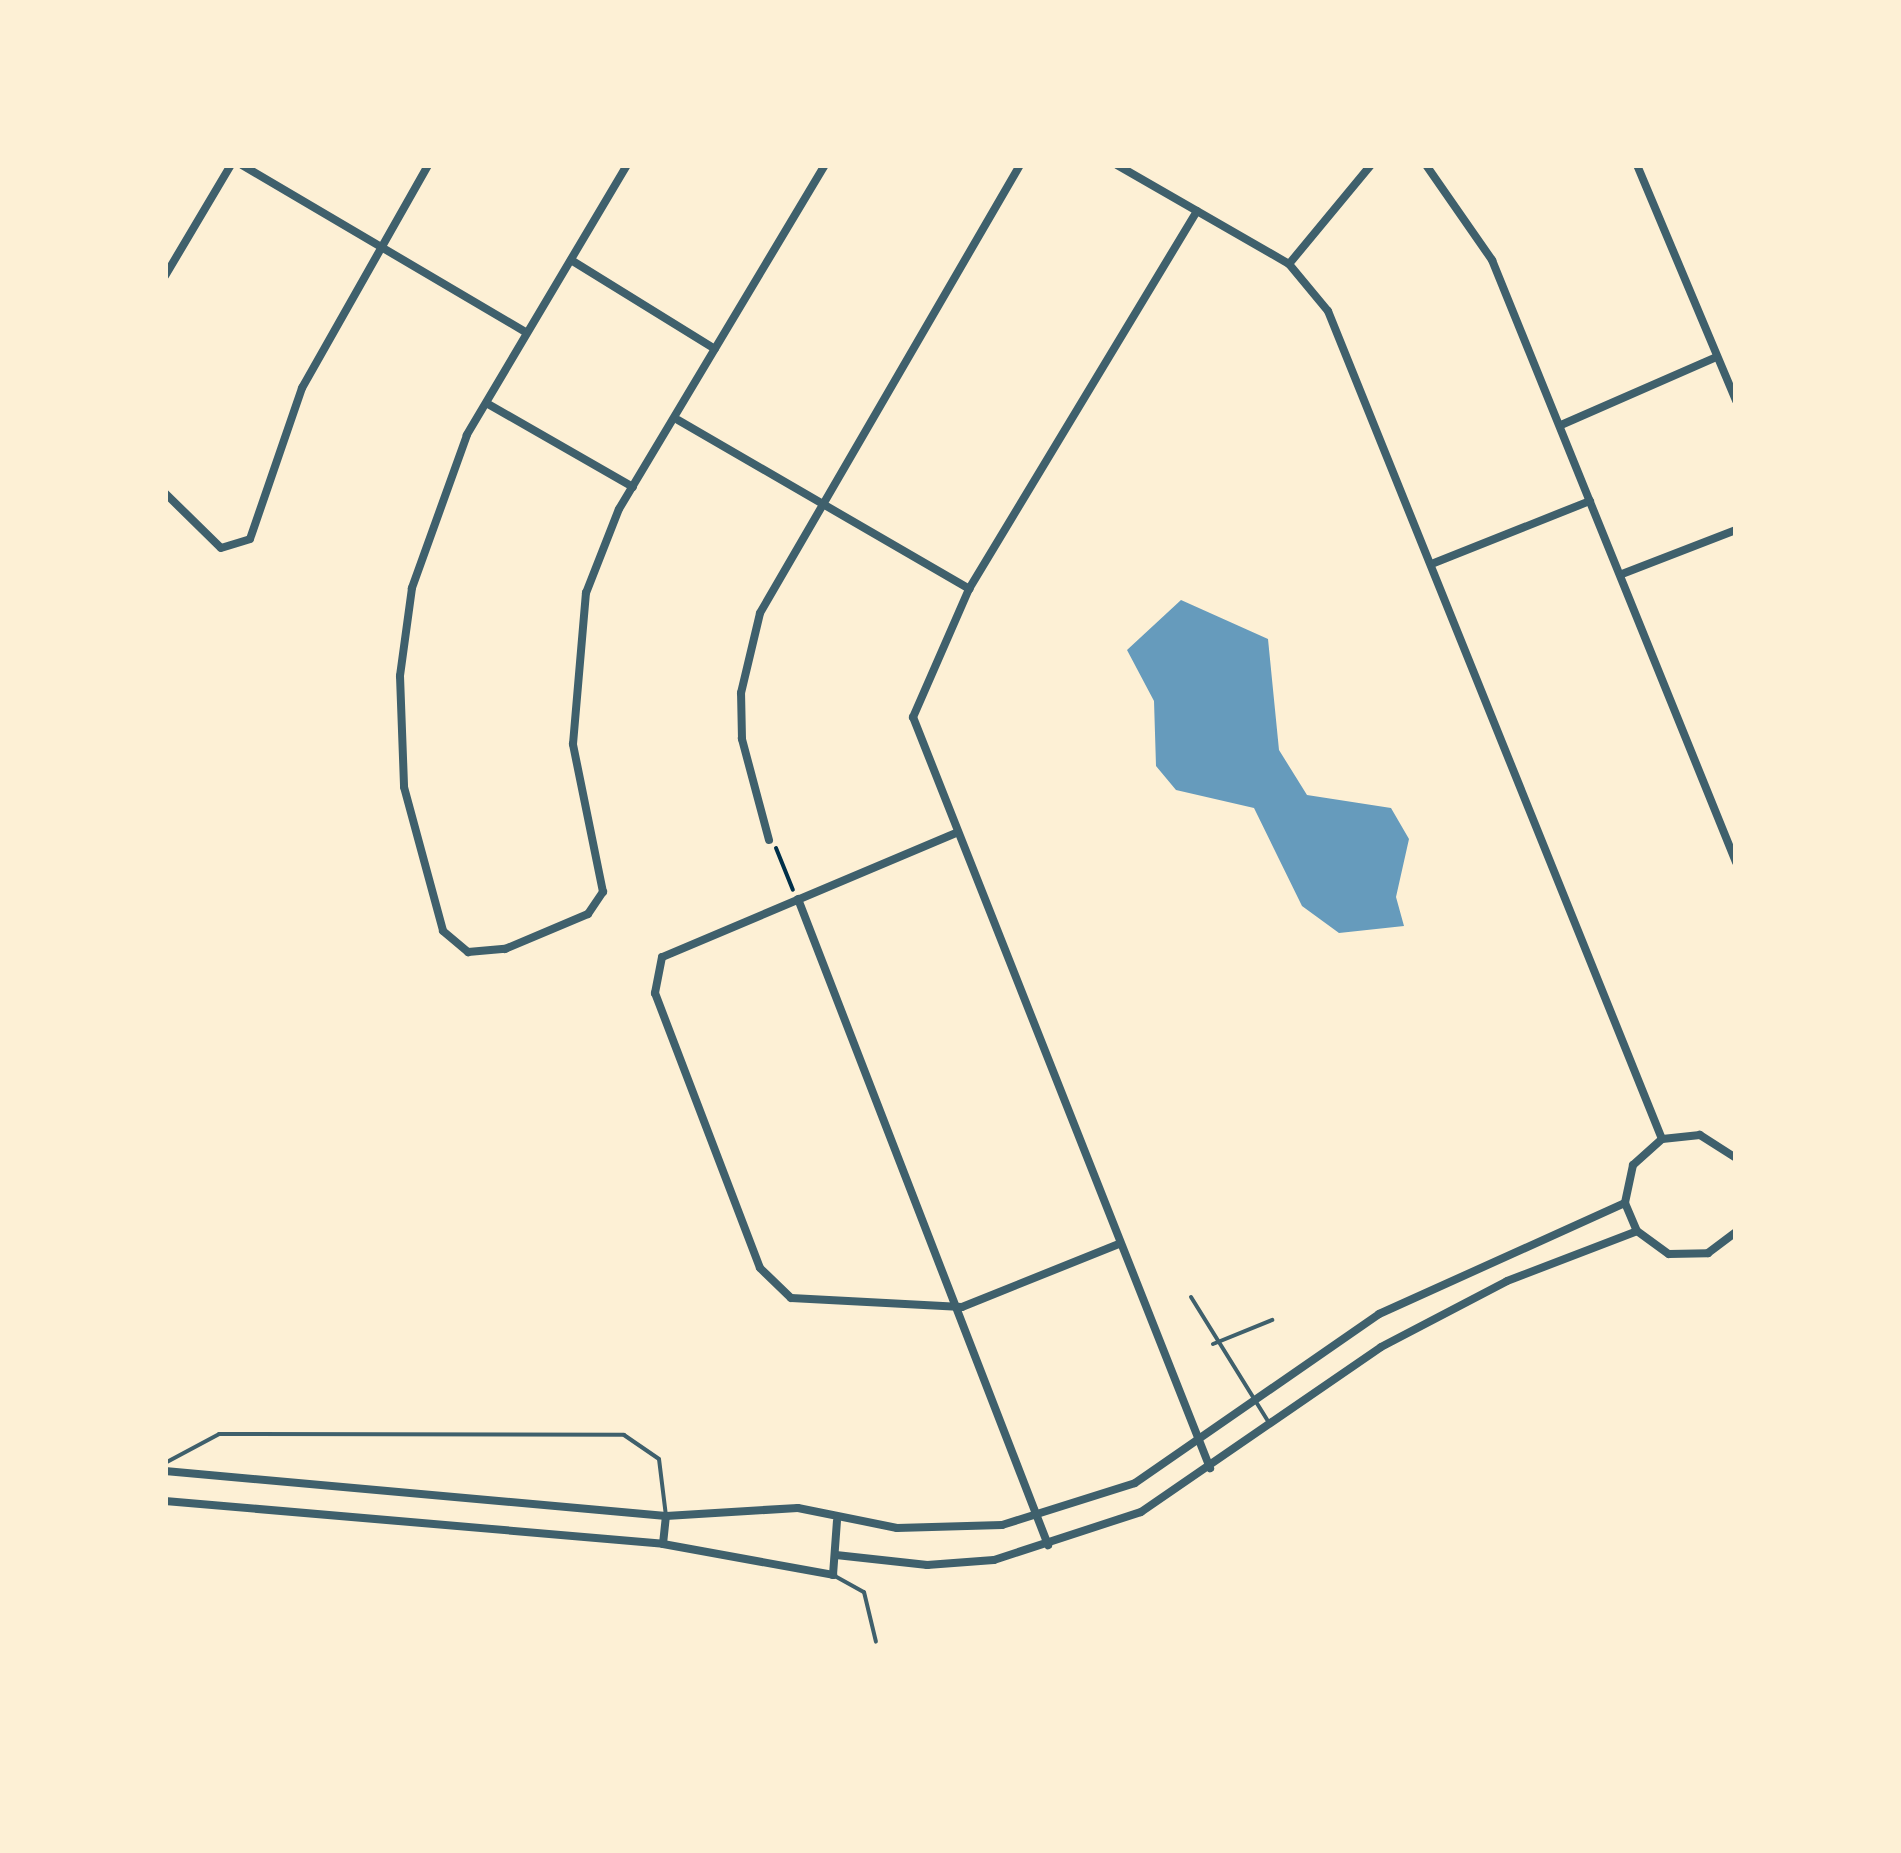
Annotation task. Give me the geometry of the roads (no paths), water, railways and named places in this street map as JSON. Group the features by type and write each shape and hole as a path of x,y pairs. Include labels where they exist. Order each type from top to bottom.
{"street":[{"path":"165,276 231,165"},
{"path":"242,165 526,332"},
{"path":"165,493 209,541 244,546 302,388 428,165"},
{"path":"627,165 526,332 424,541 400,676 412,838 443,931 468,952 505,949 588,914 604,892 573,744 572,672 600,550 633,486 678,420 715,349 826,165"},
{"path":"770,840 742,739 746,663 760,613 1020,165"},
{"path":"1117,165 1289,264 1346,344 1662,1139"},
{"path":"1289,264 1371,165"},
{"path":"1426,165 1492,260 1736,862"},
{"path":"1636,165 1736,401"},
{"path":"1197,211 969,589 913,718 1210,1468"},
{"path":"571,260 715,349"},
{"path":"1561,425 1717,357"},
{"path":"488,404 633,486"},
{"path":"678,420 969,589"},
{"path":"1434,563 1590,501"},
{"path":"1622,574 1736,530"},
{"path":"956,833 678,945 656,974 760,1268 792,1298 962,1307 1119,1244"},
{"path":"798,899 962,1307 1048,1545"},
{"path":"1736,1158 1700,1135 1662,1139 1633,1165 1625,1204 1637,1231 1688,1256 1736,1232"},
{"path":"165,1472 666,1516 798,1508 837,1521 954,1530 1038,1514 1135,1482 1427,1288 1625,1204"},
{"path":"836,1555 954,1565 1048,1545 1140,1512 1210,1468 1268,1423 1450,1310 1637,1231"},
{"path":"165,1501 663,1544 833,1576 837,1521"},
{"path":"663,1544 666,1516"}],"lane":[{"path":"1191,1297 1214,1344 1250,1402 1268,1423"},
{"path":"1214,1344 1272,1320"},
{"path":"165,1464 218,1434 624,1435 659,1459 666,1516"},
{"path":"833,1576 864,1592 876,1642"}],"water":[{"path":"1181,600 1268,639 1279,750 1307,795 1391,808 1409,839 1396,897 1404,926 1339,933 1302,906 1254,808 1176,790 1156,766 1154,701 1127,650"}]}
